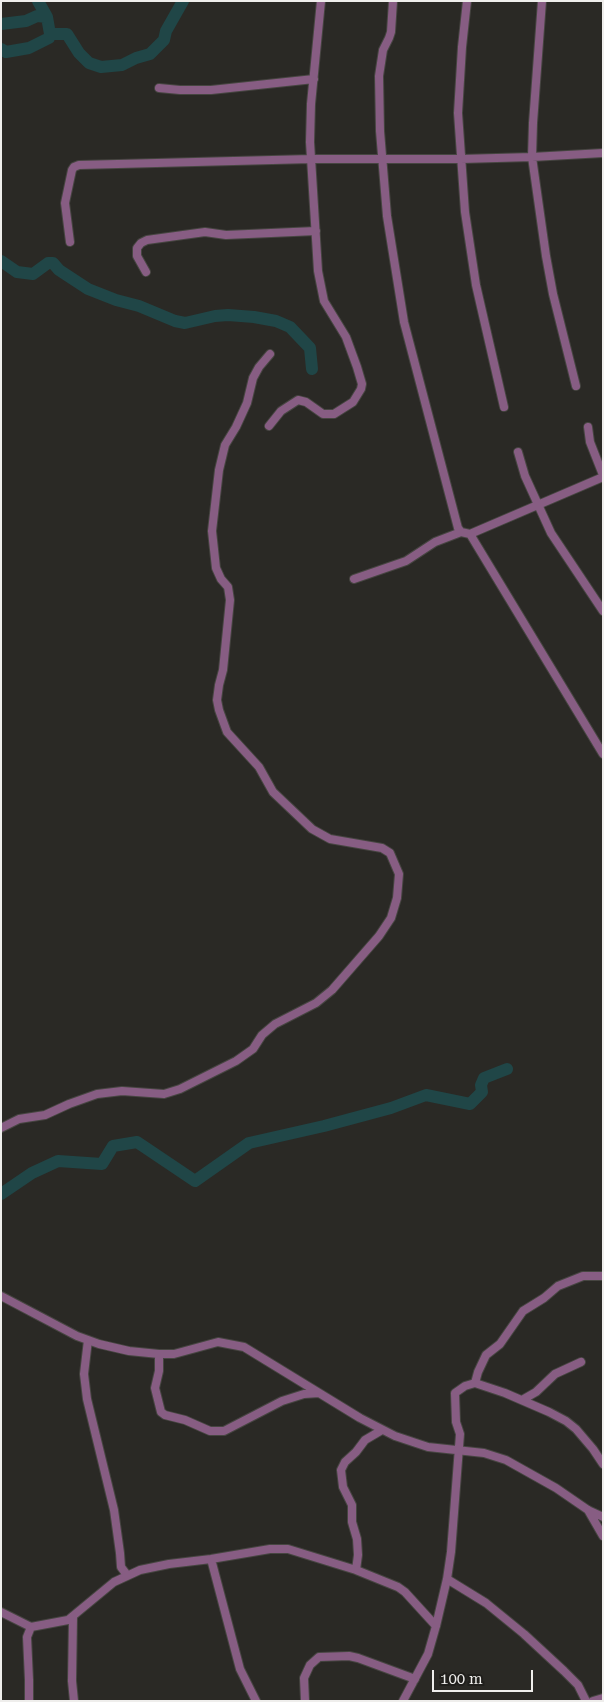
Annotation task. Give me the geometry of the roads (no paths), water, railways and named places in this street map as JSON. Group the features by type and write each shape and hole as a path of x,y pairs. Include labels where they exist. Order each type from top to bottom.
{"street":[{"path":"269,426 281,411 298,400 306,402 323,414 334,414 353,402 361,390 362,384 346,337 328,308 323,296 318,271 310,142 321,1"},
{"path":"392,1 390,38 383,50 379,76 382,160 387,216 404,322 458,528 462,532 470,534 596,481 603,476 590,442 588,427"},
{"path":"467,1 458,113 460,159 465,212 476,285 504,407"},
{"path":"542,1 532,122 532,157 553,294 576,386"},
{"path":"160,88 211,90 314,79"},
{"path":"70,242 65,202 72,170 74,167 79,166 311,159 460,159 603,153"},
{"path":"146,272 137,256 140,243 147,240 205,232 226,235 316,231"},
{"path":"1,1128 19,1119 46,1115 97,1094 122,1091 164,1094 180,1089 236,1061 253,1049 262,1034 275,1024 316,1003 332,990 379,936 391,918 397,898 399,874 390,853 382,848 330,839 312,830 273,792 259,767 227,732 219,710 217,700 223,670 230,600 228,587 221,579 216,568 212,531 219,470 225,446 247,403 253,378 270,354"},
{"path":"518,452 525,476 557,542 603,611"},
{"path":"354,580 406,561 435,542 462,532"},
{"path":"470,534 603,754"},
{"path":"475,1383 486,1355 500,1344 523,1311 534,1305 558,1286 583,1276 603,1276"},
{"path":"1,1296 43,1319 88,1340 129,1351 174,1354 218,1342 236,1344 250,1350 382,1430 416,1444 484,1454 506,1460 556,1488 588,1510 603,1517"},
{"path":"88,1340 84,1374 87,1399 112,1504 121,1567 127,1575"},
{"path":"159,1354 160,1371 155,1388 162,1412 165,1415 185,1420 210,1431 220,1432 231,1428 282,1401 296,1396 319,1393"},
{"path":"522,1400 536,1392 555,1374 582,1362"},
{"path":"403,1701 428,1654 436,1626 451,1552 460,1434 456,1422 455,1394 465,1386 475,1383 488,1386 549,1412 572,1425 602,1461"},
{"path":"356,1570 358,1539 352,1522 352,1505 343,1487 340,1470 344,1462 356,1452 365,1440 382,1430"},
{"path":"588,1510 603,1536"},
{"path":"1,1612 31,1627 63,1621 73,1617 109,1585 127,1575 155,1566 280,1548 356,1570 398,1587 405,1592 436,1626"},
{"path":"211,1559 240,1669 256,1701"},
{"path":"446,1579 486,1603 520,1630 578,1685 586,1701"},
{"path":"73,1617 72,1691 74,1701"},
{"path":"29,1701 27,1637 31,1627"},
{"path":"305,1701 304,1678 310,1665 319,1656 349,1656 358,1658 415,1679"},
{"path":"593,1701 603,1698"}],"waterway":[{"path":"1,24 26,21 37,16 47,17 38,1"},
{"path":"50,34 67,34 79,53 89,63 101,67 122,65 150,54 164,40 166,31 183,1"},
{"path":"1,49 6,52 29,48 49,38 47,17"},
{"path":"1,261 17,272 33,274 48,263 53,263 59,270 88,289 116,300 139,306 175,321 185,323 228,315 276,321 290,327 310,348 312,369"},
{"path":"1,1194 32,1173 58,1161 102,1164 113,1146 137,1142 195,1181 249,1143 391,1108 426,1095 470,1104 482,1092 481,1085 484,1078 507,1069"}]}
